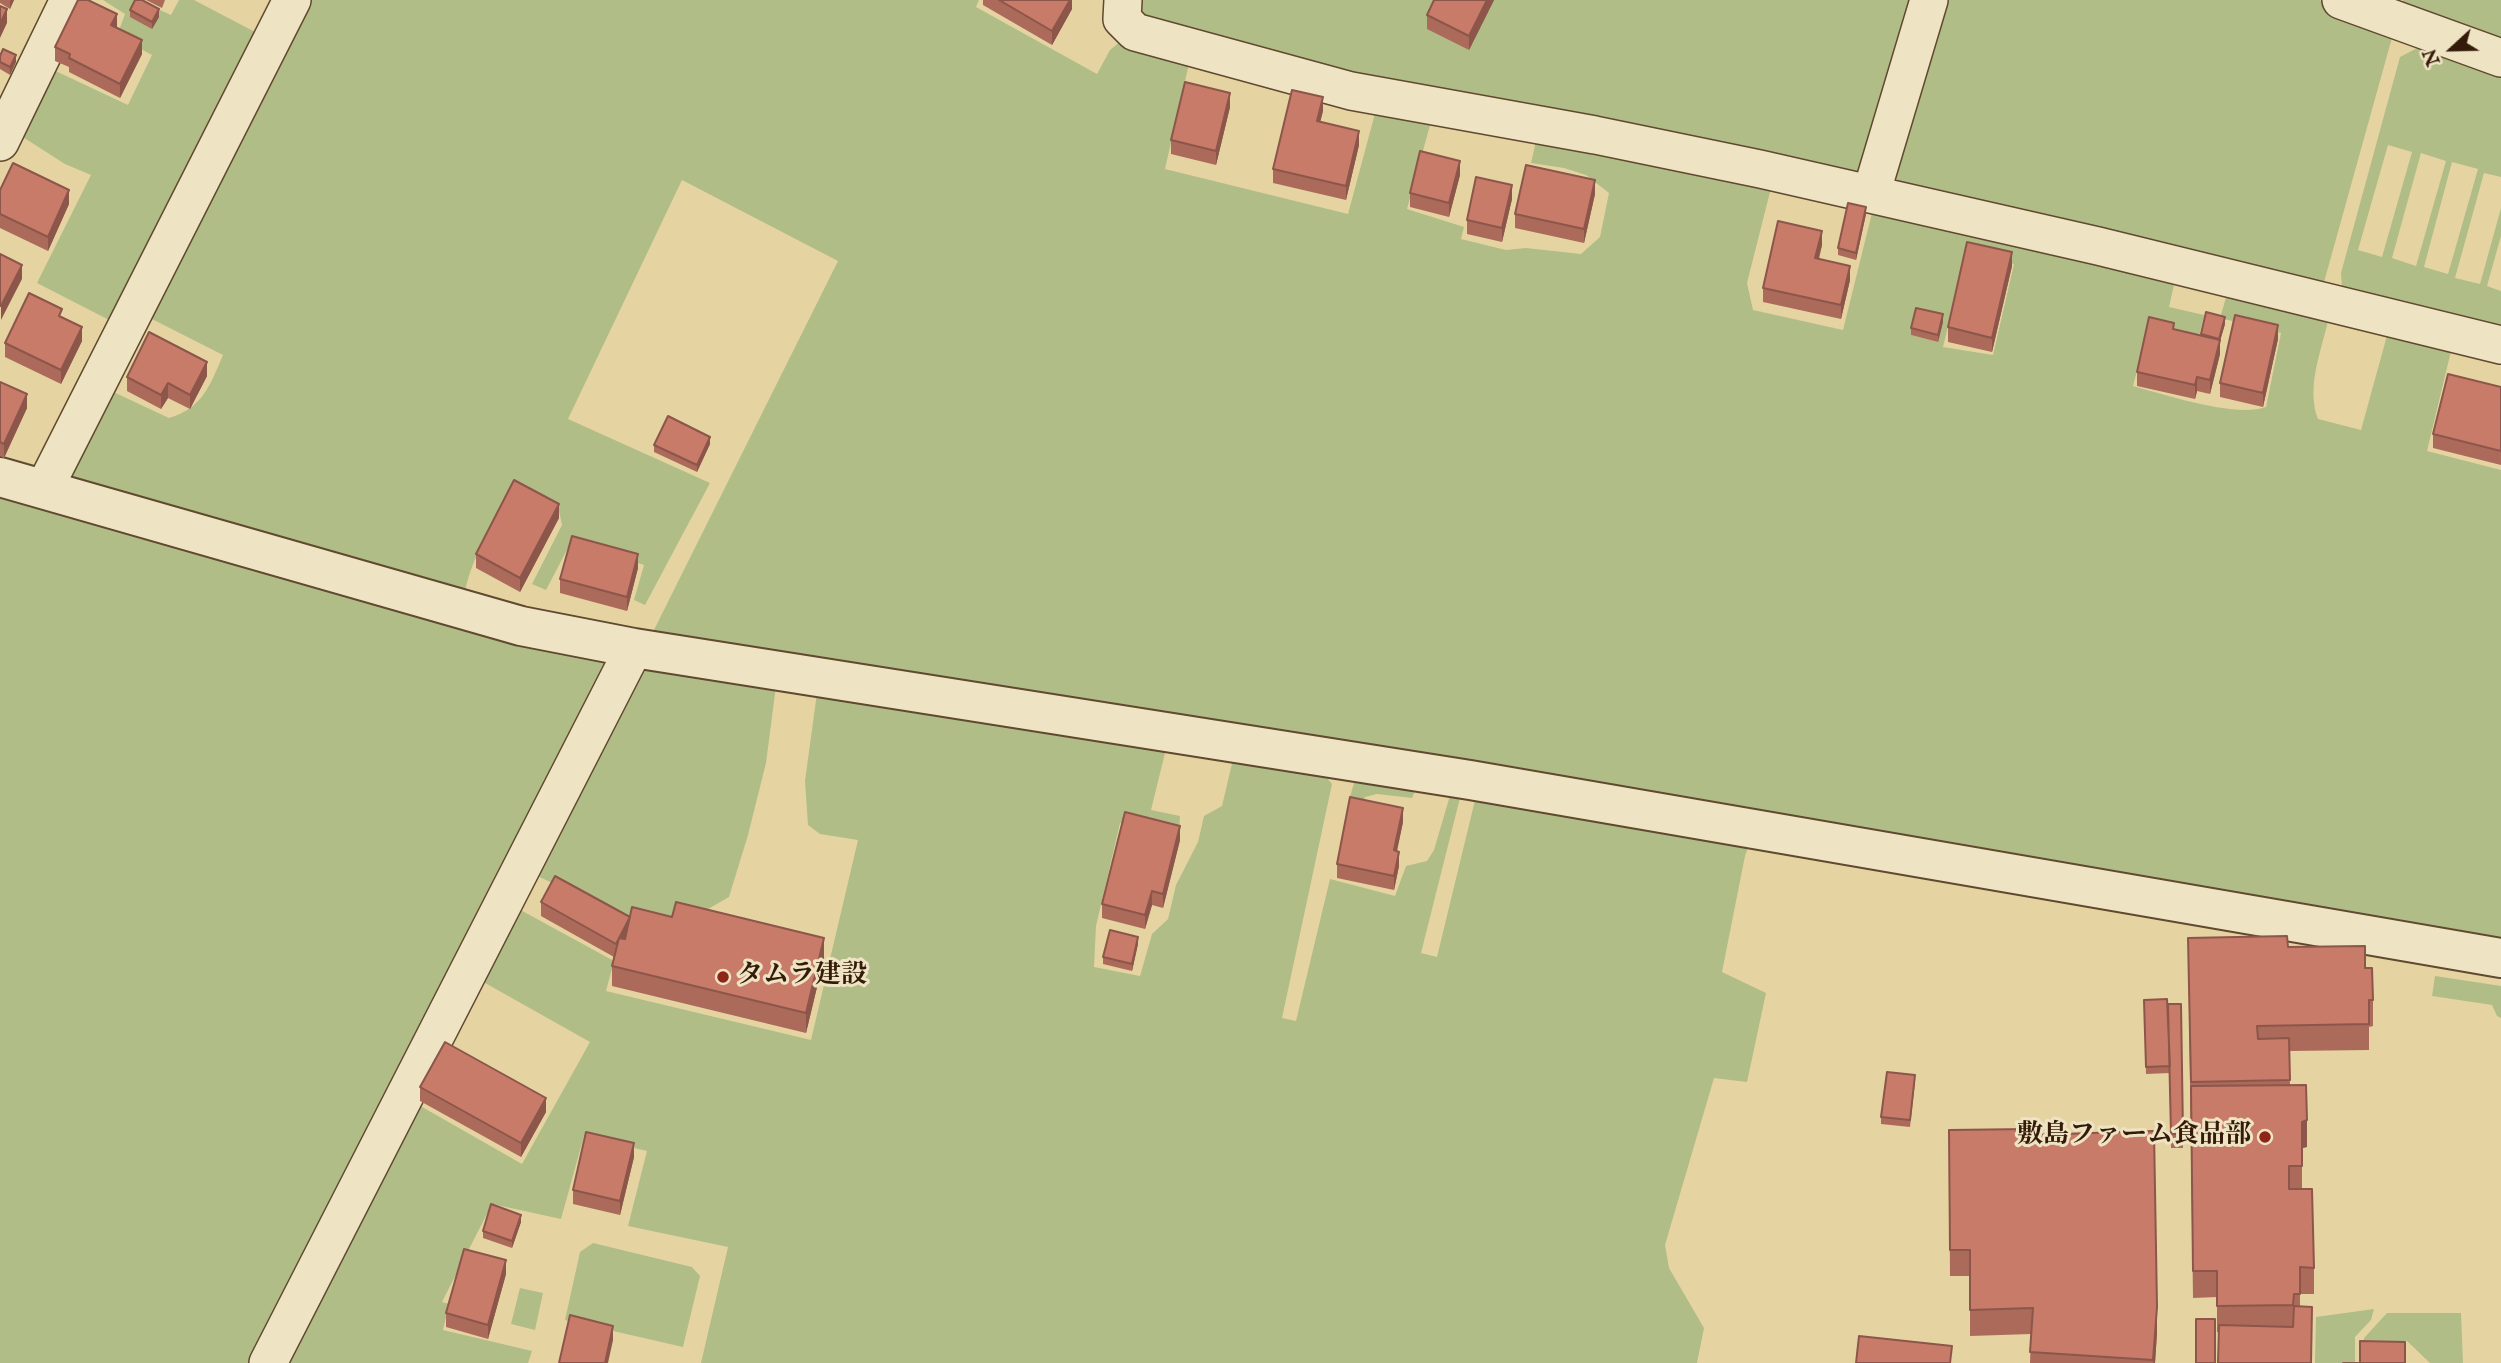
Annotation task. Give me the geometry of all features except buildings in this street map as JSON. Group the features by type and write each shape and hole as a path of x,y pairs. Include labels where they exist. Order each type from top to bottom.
{"street":[{"path":"0,142 69,0"},
{"path":"44,489 292,0"},
{"path":"1123,0 1122,19 1135,32 1351,90 1595,135 1871,194 2098,246 2501,345"},
{"path":"1871,194 1929,0"},
{"path":"2341,0 2501,58"},
{"path":"0,477 522,626 634,648 1470,780 2501,958"},
{"path":"268,1363 634,648"}],"green space":[{"path":"103,0 138,0 171,15 179,0 194,0 257,33 113,322 37,283 91,175 65,164 18,134 47,67 128,105 152,55 117,36 125,14"},
{"path":"302,0 979,0 976,7 1097,74 1110,50 1121,41 1139,42 1191,55 1165,169 1348,214 1377,106 1432,118 1407,209 1464,227 1461,239 1506,250 1526,248 1581,254 1600,237 1609,193 1586,175 1564,168 1531,163 1536,141 1545,139 1578,145 1583,153 1616,156 1615,125 1450,105 1164,42 1149,35 1135,7 1139,0 2319,0 2395,27 2321,293 2308,308 1982,226 1959,206 1910,194 1899,187 1895,173 1903,134 1893,134 1880,185 1864,199 1782,185 1770,192 1747,283 1753,310 1843,330 1873,209 2174,285 2169,307 2204,315 2198,341 2148,329 2133,386 2182,400 2237,410 2266,407 2281,333 2220,318 2227,294 2328,321 2314,383 2318,419 2361,430 2388,332 2452,347 2427,451 2501,470 2501,937 1759,815 1745,856 1722,972 1766,993 1747,1082 1714,1078 1665,1245 1669,1268 1704,1328 1697,1363 701,1363 728,1247 628,1226 647,1151 584,1136 561,1219 492,1204 442,1302 449,1304 443,1330 532,1351 528,1363 0,1363 0,494 48,507 107,389 169,418 181,414 198,402 223,355 144,315","holes":["682,180 838,261 636,666 512,636 461,619 471,571 505,501 525,496 559,511 562,525 532,584 546,590 568,548 596,549 644,565 634,600 645,605 710,483 568,419","1966,253 2014,264 1993,355 1943,347","1916,316 1942,322 1938,342 1911,335","776,686 817,693 805,781 808,825 820,834 858,840 811,1040 606,991 614,961 515,907 478,979 590,1042 522,1164 417,1104 408,1120 386,1105 514,865 618,914 645,919 689,920 729,897 766,763","1145,718 1526,783 1521,804 1476,796 1437,957 1421,953 1461,794 1451,792 1434,850 1427,861 1406,866 1395,896 1330,879 1296,1021 1282,1018 1332,784 1322,772 1234,755 1222,806 1204,816 1198,842 1176,885 1168,919 1152,934 1140,976 1094,967 1096,926 1120,823 1179,832 1180,816 1151,810 1166,749 1139,743"]},
{"path":"2403,0 2501,0 2501,41 2402,4"},
{"path":"2425,44 2501,70 2501,177 2484,173 2455,278 2480,284 2501,208 2501,236 2487,286 2501,291 2501,333 2342,288 2341,273 2400,57","holes":["2388,145 2412,152 2382,257 2358,250","2421,153 2446,161 2416,266 2392,258","2452,162 2478,169 2448,274 2424,267"]},
{"path":"1360,777 1416,788 1412,798 1377,794 1365,797 1360,808 1348,804 1354,783"},
{"path":"2435,976 2501,986 2501,1018 2497,1016 2492,1005 2432,996"},
{"path":"593,1243 692,1267 700,1276 683,1347 565,1320 580,1252"},
{"path":"520,1288 543,1293 535,1330 511,1324"},
{"path":"2374,1309 2371,1320 2355,1337 2355,1363 2315,1363 2316,1317"},
{"path":"2387,1313 2461,1313 2463,1363 2430,1363 2407,1341 2388,1345 2362,1358 2364,1338"}],"place":[{"name":"タムラ建設","path":"723,977"},
{"name":"敷島ファーム食品部","path":"2265,1137"}]}
